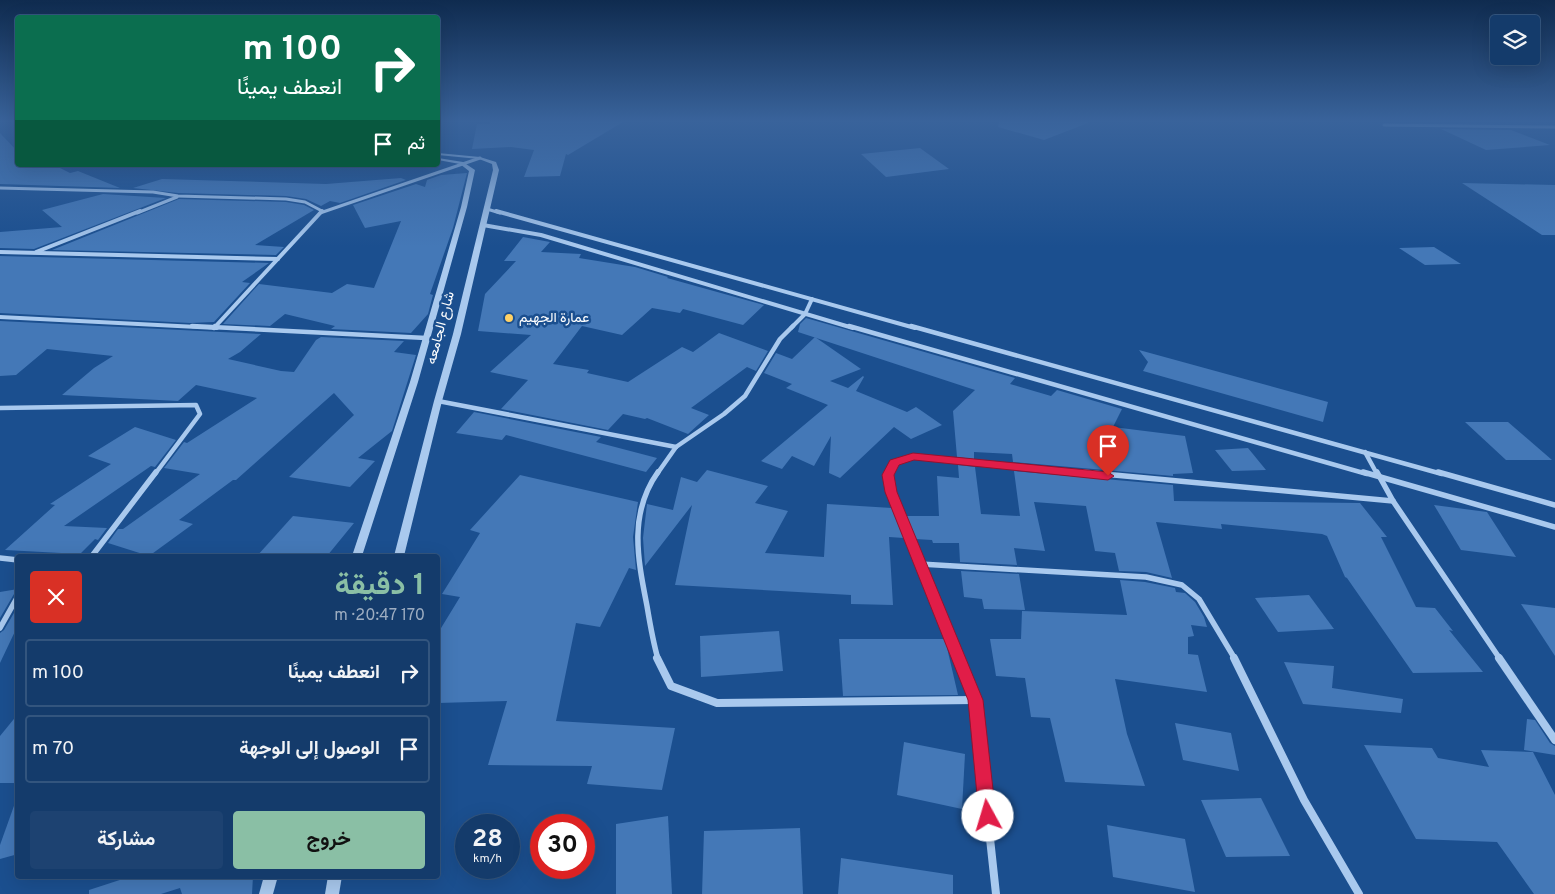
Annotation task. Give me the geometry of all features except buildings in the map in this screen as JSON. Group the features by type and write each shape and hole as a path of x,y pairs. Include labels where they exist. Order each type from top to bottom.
{"street":[{"path":"214,328 322,211 459,164"},
{"name":"شارع الجامعه","path":"358,554 414,382 464,207 472,170 462,164"},
{"name":"شارع الجامعه","path":"400,554 438,401 458,334 496,170 494,164"},
{"path":"0,188 154,192 178,196 249,197 305,202 322,211"},
{"path":"33,253 178,196"},
{"path":"487,209 1555,505"},
{"path":"483,225 541,236 805,314 1555,527"},
{"path":"0,252 278,259"},
{"path":"812,299 805,314 780,339 746,396 724,414 676,446 647,487 639,518 637,553 656,658 671,686 717,703 975,700"},
{"path":"0,317 426,338"},
{"path":"438,401 676,446"},
{"path":"0,408 196,405 200,414 94,554"},
{"path":"1365,452 1393,502 1555,740"},
{"path":"996,894 975,700 891,492 888,475 894,462 913,456 1393,502"},
{"path":"0,558 15,560"},
{"path":"920,564 1146,577 1182,585 1198,599 1230,650 1304,800 1359,894"},
{"path":"0,628 15,601"},
{"path":"266,894 270,879"},
{"path":"332,894 334,879"}],"place":[{"name":"عمارة الجهيم","path":"509,318"}],"route":[{"path":"988,816 975,700 891,492 888,475 894,462 913,456 1108,476"}]}
